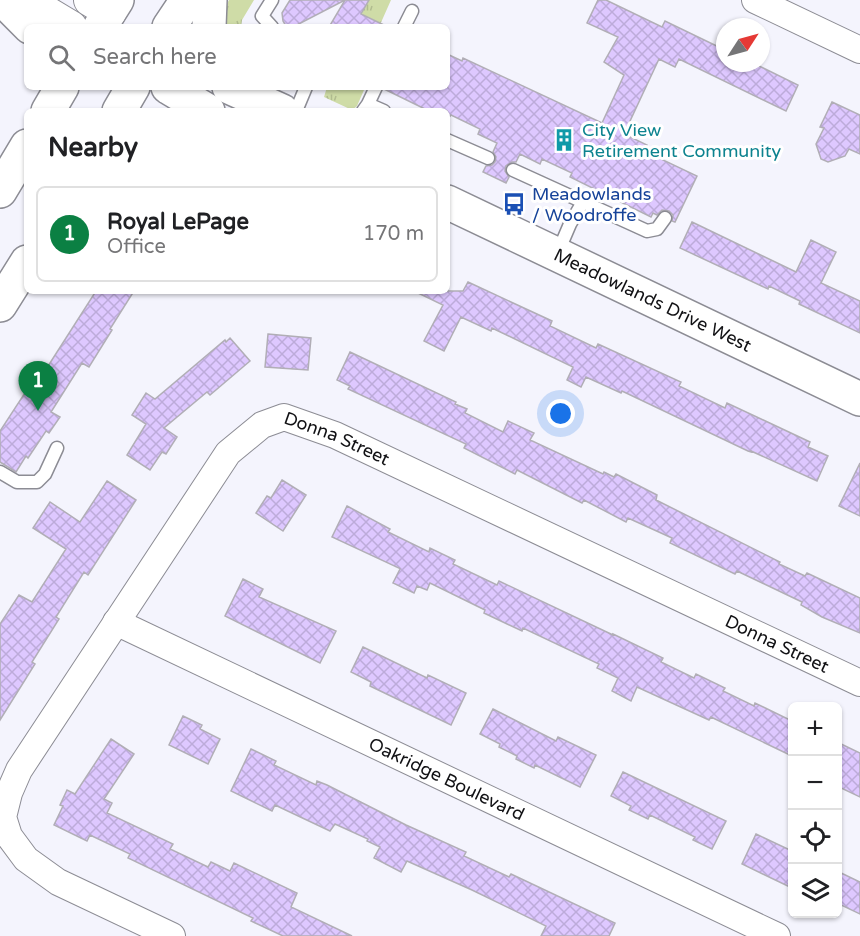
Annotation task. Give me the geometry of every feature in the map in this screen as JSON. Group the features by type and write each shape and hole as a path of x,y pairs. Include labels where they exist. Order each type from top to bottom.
{"main road":[{"path":"3,0 27,24"},
{"path":"171,24 187,0"},
{"path":"209,24 210,0"},
{"path":"40,108 42,90"},
{"path":"50,108 60,90"},
{"path":"121,108 131,90"},
{"path":"173,90 203,108"},
{"path":"236,90 275,108"},
{"path":"0,191 24,151"},
{"name":"Meadowlands Drive West","path":"450,203 860,399"},
{"path":"0,305 24,267"}],"street":[{"path":"26,0 66,24"},
{"path":"755,0 860,50"},
{"name":"Donna Street","path":"172,936 58,882 26,859 10,838 3,817 9,793 19,770 116,622 228,453 262,425 284,417 335,435 860,683"},
{"name":"Oakridge Boulevard","path":"116,622 777,936"}],"lane":[{"path":"270,24 262,16 272,0"},
{"path":"406,24 412,11"},
{"path":"297,108 305,90"},
{"path":"366,107 374,90"},
{"path":"450,141 488,158"},
{"path":"513,170 646,231 657,229 665,218"},
{"path":"557,254 583,202"},
{"path":"0,472 17,482 37,482 45,474 57,448"}],"green space":[{"path":"229,0 254,0 241,24 222,24 224,9"},
{"path":"369,0 391,0 380,24 356,24"},
{"path":"326,90 364,90 354,108 348,108 324,97"}],"building":[{"path":"290,0 345,0 299,24 285,24 282,13"},
{"path":"345,0 369,0 361,14 382,24 331,24"},
{"name":"City View Retirement Community","path":"598,0 606,0 662,27 665,21 716,46 716,72 770,71 798,85 786,111 679,59 675,67 659,59 624,134 647,145 644,151 697,176 675,222 672,221 673,215 669,211 662,210 657,215 653,213 651,217 570,177 572,173 542,159 540,164 520,154 516,162 506,166 505,171 509,177 506,183 483,172 486,166 495,162 496,157 493,152 497,143 478,134 480,129 450,116 450,108 423,108 386,90 450,90 450,55 462,61 463,58 602,123 624,75 604,62 618,37 587,23"},
{"path":"832,102 860,115 860,154 849,149 845,156 828,162 821,159 816,144 824,128 820,127"},
{"path":"692,222 796,272 811,240 836,252 821,283 860,301 860,333 799,304 800,301 769,286 768,289 680,248"},
{"path":"468,282 552,321 550,326 596,348 598,344 681,382 679,386 725,408 727,403 810,442 808,447 828,456 817,481 622,391 621,393 586,377 581,387 567,380 573,367 492,328 491,331 461,317 444,351 424,341 443,305 420,294 450,294 450,291 463,291"},
{"path":"94,294 132,294 89,367 82,363 51,412 60,417 49,433 46,431 28,458 26,456 16,472 0,462 0,431 34,379 37,381"},
{"path":"268,334 311,338 308,370 265,367"},
{"path":"230,338 250,361 210,395 207,392 164,428 177,437 166,454 162,452 150,470 127,455 146,424 132,415 146,393 155,399"},
{"path":"350,352 456,402 455,404 467,409 465,413 503,432 508,421 534,433 530,440 603,474 604,472 614,477 616,474 657,495 656,500 780,562 779,564 805,576 807,573 860,598 860,633 822,617 801,605 802,602 737,571 735,574 670,543 672,538 628,518 626,522 584,500 582,503 517,470 515,474 464,448 466,444 348,389 350,386 337,380"},
{"path":"860,463 860,516 839,506"},
{"path":"282,480 306,495 283,531 256,513 267,496 271,498"},
{"path":"107,481 136,500 88,575 84,572 56,617 59,619 32,662 35,664 0,720 0,624 19,595 32,602 66,549 33,528 50,502 80,522"},
{"path":"347,506 390,529 388,532 429,552 430,548 455,560 453,564 497,585 499,581 663,658 661,662 694,678 696,674 725,688 723,691 788,719 788,754 711,717 709,720 637,687 631,701 612,691 618,678 597,668 599,664 523,628 522,631 484,613 485,610 430,583 427,590 417,586 414,593 393,583 399,568 332,537"},
{"path":"243,579 263,589 259,597 336,631 320,663 225,616"},
{"path":"363,647 427,678 428,675 466,693 451,725 370,686 371,682 351,672"},
{"path":"493,709 556,741 558,737 596,755 580,787 535,765 534,768 516,759 517,756 499,747 500,744 480,734"},
{"path":"183,716 202,725 200,729 220,739 208,764 169,745"},
{"path":"111,739 134,754 104,799 112,803 107,813 173,844 170,849 208,867 211,862 230,871 234,863 297,893 291,907 352,936 283,936 251,921 253,918 128,858 130,854 90,835 87,841 54,825 63,806 60,805 67,790 75,794"},
{"path":"842,744 860,753 860,797 842,788"},
{"path":"251,749 276,761 274,765 316,785 317,781 327,785 466,852 464,856 509,877 511,874 615,923 609,936 541,936 546,926 472,890 407,861 401,872 374,858 380,847 367,841 368,839 335,824 330,831 275,805 272,811 231,791"},
{"path":"623,772 726,821 712,849 693,840 695,837 650,815 648,819 629,810 631,806 611,796"},
{"path":"756,834 788,849 788,886 742,864"},
{"path":"842,873 860,882 860,914 842,905"}],"place":[{"name":"City View Retirement Community","path":"564,140"},
{"name":"Meadowlands / Woodroffe","path":"514,204"},
{"name":"Royal LePage","path":"38,411"}]}
